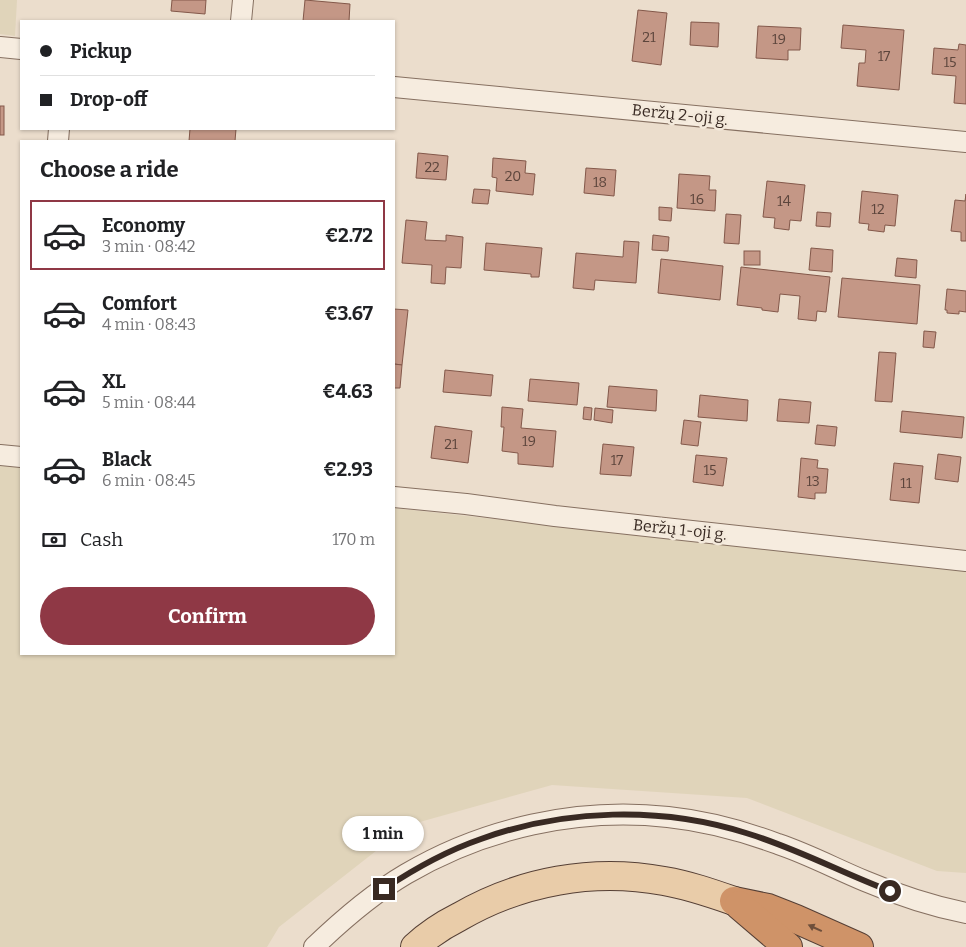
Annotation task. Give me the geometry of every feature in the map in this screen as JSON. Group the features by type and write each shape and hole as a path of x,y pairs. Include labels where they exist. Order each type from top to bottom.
{"highway":[{"path":"734,901 788,947"},
{"path":"734,901 775,911 859,947"}],"main road":[{"path":"415,947 448,923 477,906 539,884 572,878 601,876 664,880 700,889 734,901"}],"street":[{"path":"241,20 242,0"},
{"path":"0,47 20,49"},
{"name":"Beržų 2-oji g.","path":"395,87 966,142"},
{"path":"0,455 20,457"},
{"name":"Beržų 1-oji g.","path":"395,497 966,561"},
{"path":"314,947 372,896 406,874 442,856 481,839 517,828 593,816 632,815 668,817 708,823 744,832 780,844 865,882 903,896 966,913"}],"shaded area":[{"path":"0,0 17,0 15,36 0,34"},
{"path":"0,465 20,467 20,655 395,655 395,508 966,571 966,873 937,871 747,798 552,785 409,825 279,927 267,947 0,947"}],"building":[{"path":"172,0 206,0 205,14 171,11"},
{"path":"305,0 350,4 349,20 303,20"},
{"path":"638,10 667,13 661,65 632,61"},
{"path":"691,22 719,23 718,47 690,45"},
{"path":"843,25 904,30 899,90 857,86 859,63 865,63 866,50 841,48"},
{"path":"758,26 801,28 800,50 788,50 788,60 756,58"},
{"path":"959,44 966,45 966,104 954,103 956,76 932,74 934,48 958,50"},
{"path":"0,106 4,106 4,135 0,135"},
{"path":"190,130 236,130 235,140 189,140"},
{"path":"418,153 448,156 446,180 416,178"},
{"path":"493,158 526,161 525,173 535,174 533,195 496,191 497,178 492,177"},
{"path":"586,168 616,170 614,196 584,193"},
{"path":"679,174 710,176 709,190 716,190 715,211 677,208"},
{"path":"767,181 805,185 801,221 790,220 789,230 774,228 775,218 763,217"},
{"path":"474,189 490,190 488,204 472,203"},
{"path":"862,191 898,195 895,226 885,225 884,232 868,230 869,224 859,223"},
{"path":"966,194 966,241 961,241 961,232 951,231 955,200 965,201"},
{"path":"659,207 672,208 671,221 659,220"},
{"path":"817,212 831,213 830,227 816,226"},
{"path":"726,214 741,215 739,244 724,243"},
{"path":"406,220 427,222 425,240 446,241 446,235 463,237 461,268 446,267 445,284 431,283 432,265 402,263"},
{"path":"653,235 669,237 668,251 652,250"},
{"path":"624,241 639,242 636,283 595,280 594,290 573,288 576,253 623,257"},
{"path":"486,243 542,248 539,277 531,277 531,274 484,270"},
{"path":"811,248 833,250 832,272 809,270"},
{"path":"744,251 760,251 760,265 744,265"},
{"path":"897,258 917,260 916,278 895,276"},
{"path":"661,259 723,266 720,300 658,293"},
{"path":"741,267 830,277 826,312 817,311 816,321 798,319 800,296 780,294 778,312 737,305"},
{"path":"842,278 920,285 917,324 838,317"},
{"path":"947,289 966,291 966,312 959,311 959,314 947,313 947,310 945,310"},
{"path":"395,309 408,310 402,365 395,364"},
{"path":"924,331 936,332 934,348 923,347"},
{"path":"879,352 896,353 892,402 875,401"},
{"path":"395,364 402,365 400,388 395,388"},
{"path":"445,370 493,375 491,396 443,392"},
{"path":"530,379 579,383 577,405 528,401"},
{"path":"609,386 657,390 656,411 607,407"},
{"path":"700,395 748,400 747,421 698,417"},
{"path":"779,399 811,402 809,423 777,421"},
{"path":"502,407 523,409 521,428 556,431 553,467 518,464 518,453 502,451 504,427 501,427"},
{"path":"584,407 592,408 591,420 583,419"},
{"path":"595,408 613,410 612,423 594,420"},
{"path":"902,411 964,417 962,438 900,432"},
{"path":"684,420 701,422 698,446 681,444"},
{"path":"817,425 837,427 835,446 815,444"},
{"path":"435,426 472,431 468,463 431,458"},
{"path":"603,444 634,447 631,476 600,474"},
{"path":"938,454 961,457 958,482 935,479"},
{"path":"696,455 727,458 723,486 693,482"},
{"path":"801,458 818,460 817,468 828,469 826,493 815,493 815,499 798,497"},
{"path":"894,463 923,466 919,503 890,500"}],"route":[{"path":"384,889 406,874 442,856 481,839 517,828 593,816 632,815 695,821 744,832 780,844 865,882 890,891"}]}
